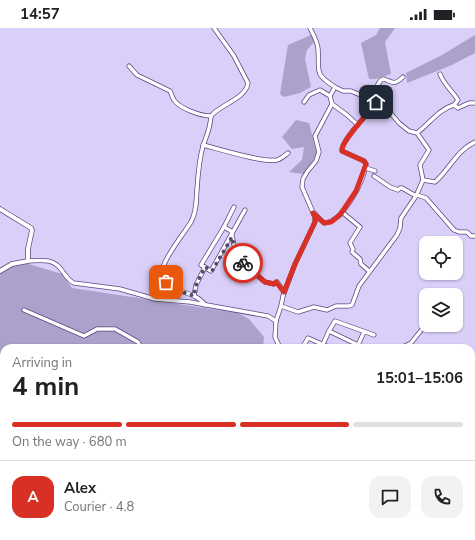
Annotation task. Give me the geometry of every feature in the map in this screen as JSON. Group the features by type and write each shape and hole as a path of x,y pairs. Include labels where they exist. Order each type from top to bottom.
{"main road":[{"path":"0,208 31,228 32,234 28,249 28,260 12,264 0,271"}],"street":[{"path":"129,66 137,75 151,80 170,91 174,100 185,109 202,116 211,116 234,100 247,87 248,83 234,56 214,28"},
{"path":"281,306 298,312 314,307 327,310 336,306 352,305 359,286 400,228 401,218 416,195 423,180 420,165 429,150 417,134 409,131 390,113 384,105 351,91 343,91 324,80 319,73 319,48 310,28"},
{"path":"417,134 440,112 454,105 458,100 446,86 440,74"},
{"path":"313,213 324,223 331,222 340,216 356,191 366,168 366,162 341,150 346,141 376,102 377,87 381,80 384,79 390,83 394,83 403,77"},
{"path":"335,87 330,96 332,104 358,125"},
{"path":"304,102 309,95 320,90 330,96"},
{"path":"454,105 458,108 469,103 475,103"},
{"path":"278,344 275,337 276,321 284,292 295,264 315,222 315,217 302,187 303,179 316,161 319,152 315,136 332,104"},
{"path":"205,305 194,296 180,291 166,282 162,277 161,272 172,249 191,221 196,210 199,172 204,145 210,128 211,116"},
{"path":"423,180 435,182 463,150 475,142"},
{"path":"204,145 236,154 262,159 277,160 288,154"},
{"path":"366,168 374,171"},
{"path":"374,176 390,187 398,190 402,188 426,198 454,230 459,232 464,231 471,236 475,236"},
{"path":"234,207 202,265 212,271 232,237 245,210"},
{"path":"342,212 360,227 350,243 353,249 352,252 360,260 361,264 369,271"},
{"path":"224,227 231,230 234,246 245,265 265,282 274,284 276,282 284,292"},
{"path":"28,260 50,261 58,265 70,281 74,283 120,289 155,299 205,305 268,316 276,321"},
{"path":"194,296 196,285 205,267"},
{"path":"24,310 84,336 97,329 115,329 139,344"},
{"path":"304,344 308,338 323,344 335,321 374,335"},
{"path":"329,331 356,344"},
{"path":"358,344 364,332"},
{"path":"409,344 420,332"}],"shaded area":[{"path":"380,28 395,28 385,42 391,74 376,79 369,79 361,43 376,35"},
{"path":"311,35 314,42 307,50 305,59 311,87 300,93 284,97 280,94 288,45"},
{"path":"475,35 475,53 452,65 407,83 406,73 442,55"},
{"path":"296,120 309,123 317,153 314,160 303,174 289,172 302,160 304,147 292,149 282,137"},
{"path":"22,262 62,274 72,288 238,313 249,319 264,337 263,344 0,344 0,270"}],"way so far":[{"path":"166,282 180,291 194,296 196,285 205,267 212,271 232,237 234,246 243,263"}],"route":[{"path":"243,263 265,282 274,284 276,282 284,292 295,264 315,222 313,213 324,223 331,222 340,215 354,196 366,168 366,162 341,150 342,146 353,130 376,102"}]}
